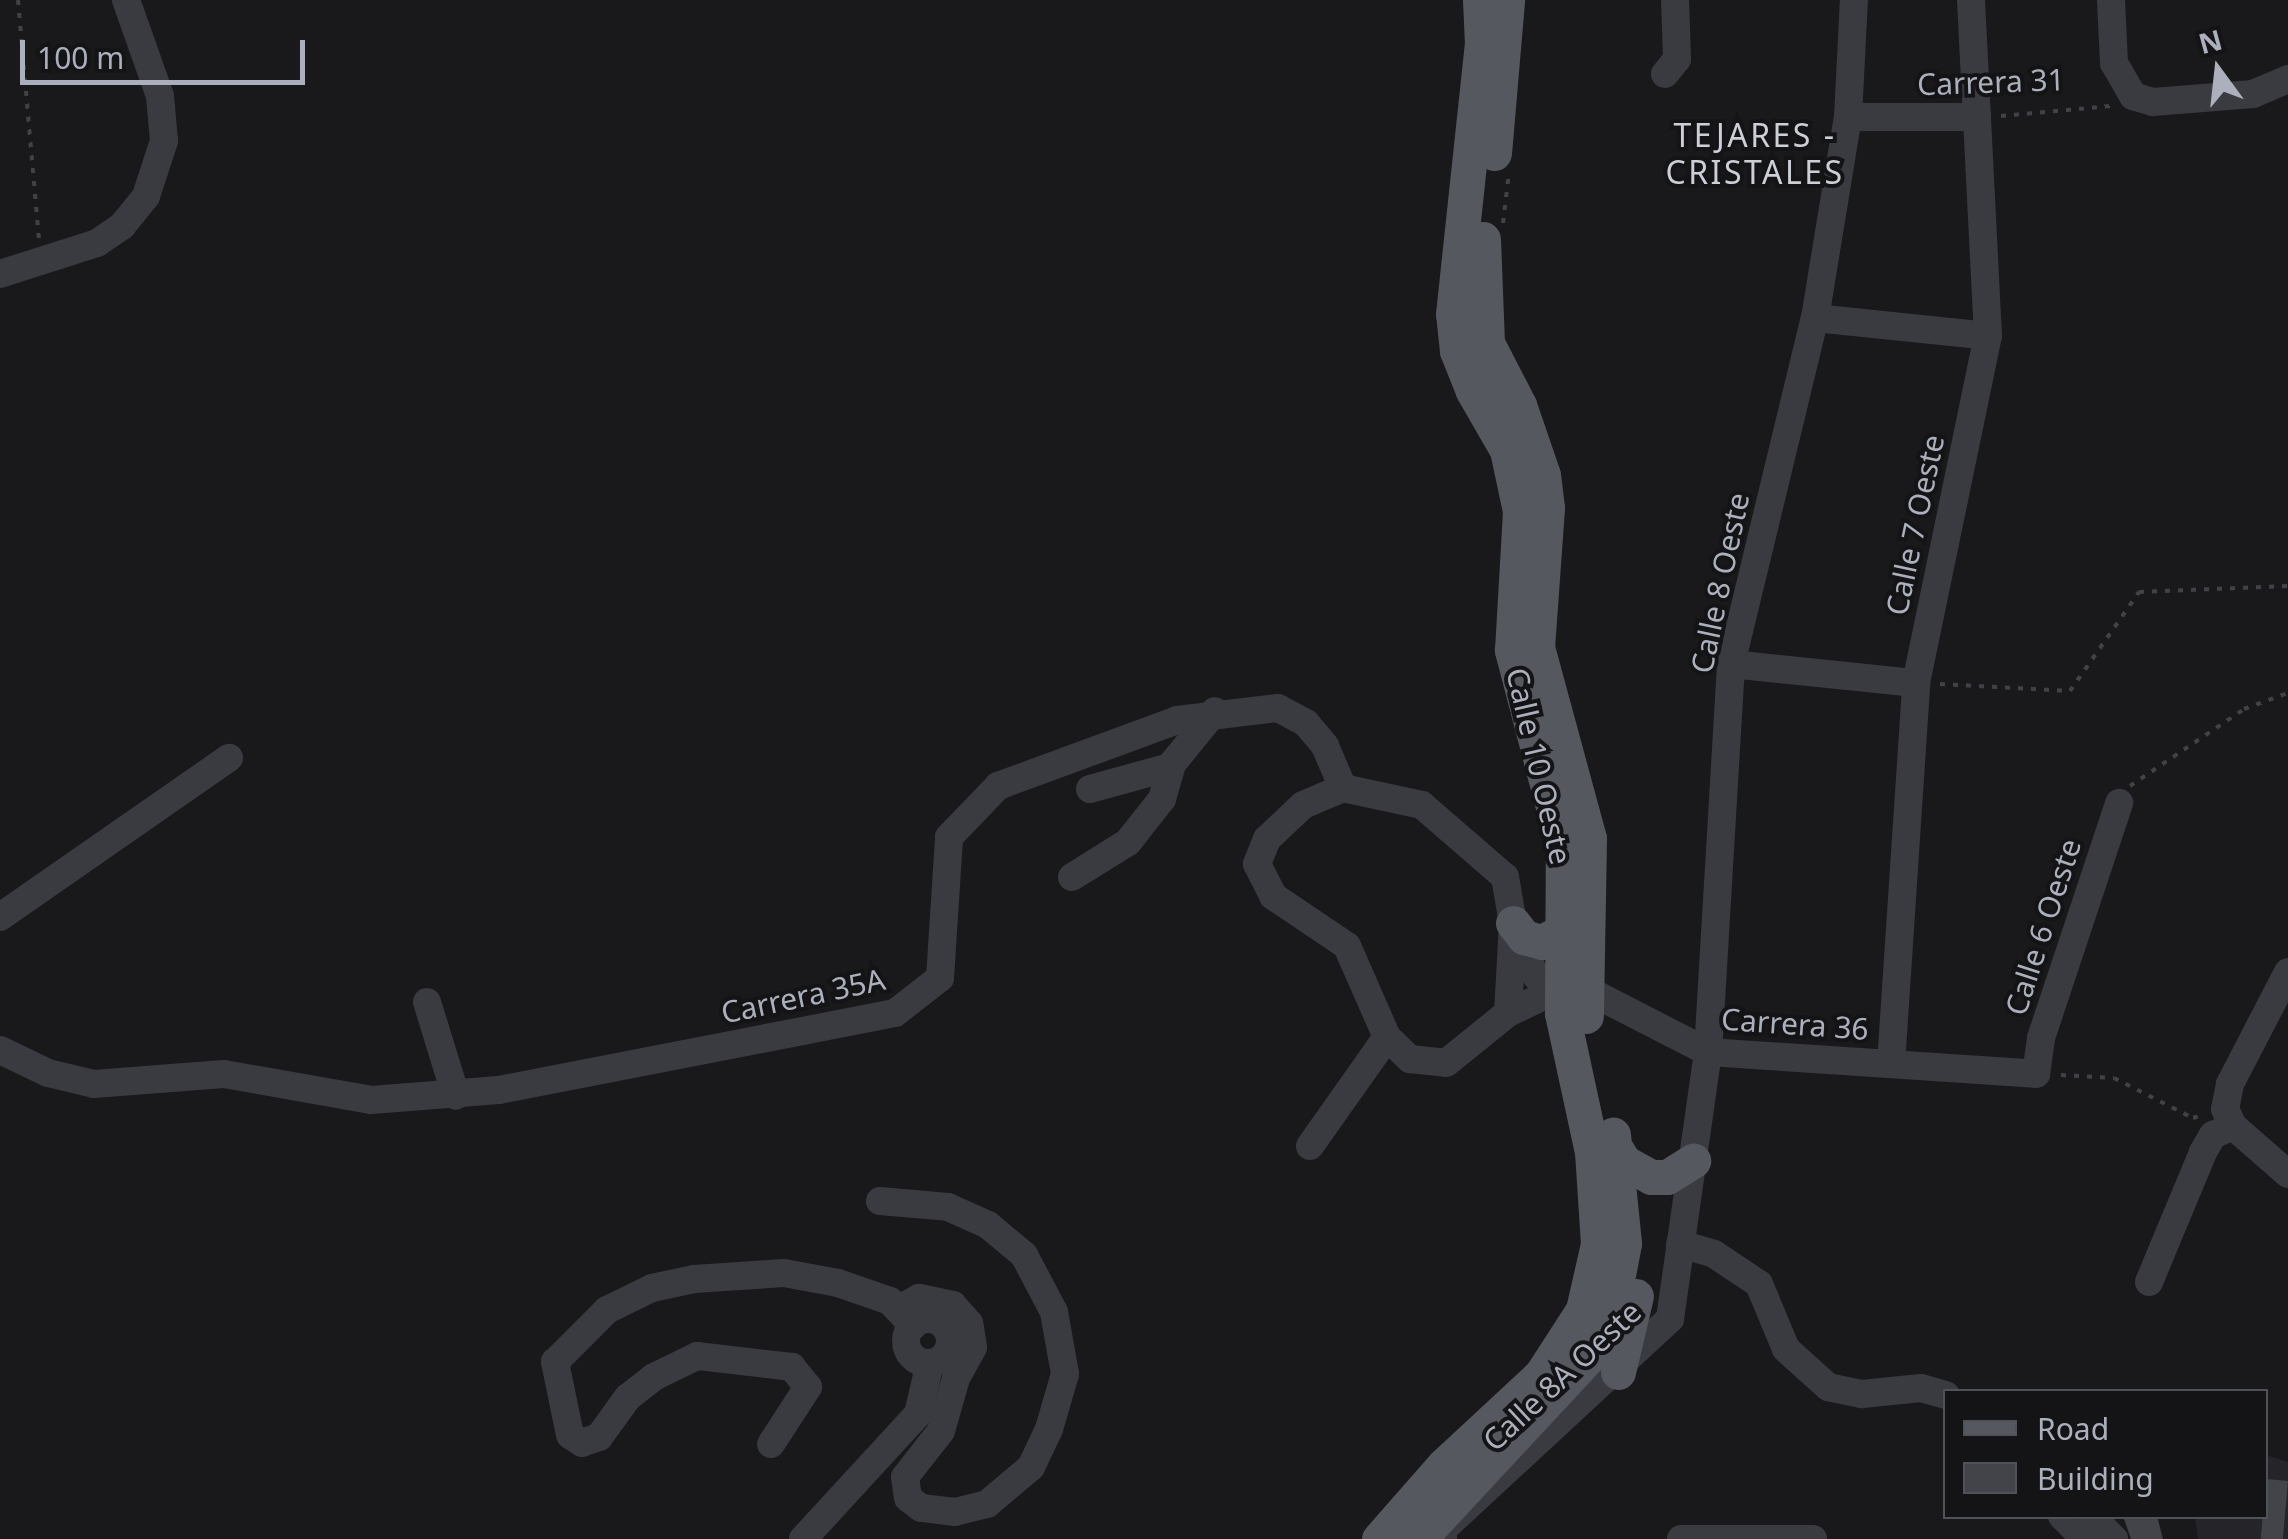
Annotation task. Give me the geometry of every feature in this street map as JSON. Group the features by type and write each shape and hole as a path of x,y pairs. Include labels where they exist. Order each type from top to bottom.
{"main road":[{"path":"1480,0 1495,44"},
{"path":"1495,44 1507,0"},
{"name":"Calle 10 Oeste","path":"1435,1536 1594,1351 1616,1298 1624,1243 1616,1149 1575,990 1566,929 1562,844 1512,650 1520,510 1507,450 1473,391 1453,314 1495,44"},
{"name":"Calle 10 Oeste","path":"1378,1539 1444,1464 1541,1375 1569,1337 1590,1290 1599,1197 1567,1050 1588,838 1537,648 1546,534 1542,475 1519,405 1487,344 1481,311 1495,44"},
{"path":"1512,923 1533,941 1552,940 1566,929"},
{"path":"1616,1149 1624,1162 1651,1177 1667,1177 1693,1160"},
{"path":"1618,1372 1636,1304 1624,1243"}],"street":[{"path":"0,274 41,264 122,226 158,168 164,141 160,96 126,0"},
{"path":"1665,74 1676,59 1675,0"},
{"name":"Calle 8 Oeste","path":"1680,1244 1708,1052 1732,664 1815,318 1848,117 1854,0"},
{"name":"Calle 7 Oeste","path":"1890,1064 1916,683 1988,336 1971,0"},
{"path":"2111,0 2114,63 2134,96 2153,102 2254,94 2288,79"},
{"name":"Carrera 31","path":"1848,117 1978,117"},
{"path":"1815,318 1988,336"},
{"path":"1732,664 1916,683"},
{"name":"Carrera 35A","path":"0,1050 48,1073 94,1084 224,1074 370,1100 456,1096 894,1014 940,978 949,837 966,813 998,786 1215,712 1278,708 1306,723 1326,746 1343,788"},
{"path":"1072,877 1119,852 1162,799 1170,767 1215,712"},
{"path":"0,917 229,758"},
{"path":"1090,789 1170,767"},
{"path":"1508,1013 1512,923 1505,878 1422,806 1343,788 1303,805 1267,839 1256,864 1284,907 1347,946 1388,1036 1410,1059 1446,1064 1508,1013 1575,990"},
{"name":"Calle 6 Oeste","path":"2036,1074 2040,1038 2119,802"},
{"name":"Carrera 36","path":"1512,923 1526,966 1708,1052 2036,1074"},
{"path":"2150,1282 2203,1152 2229,1117 2230,1084 2288,972"},
{"path":"427,1002 456,1096"},
{"path":"1310,1146 1388,1036"},
{"path":"2229,1117 2288,1174"},
{"path":"880,1202 948,1207 988,1226 1024,1254 1054,1312 1064,1374 1049,1429 1031,1467 987,1504 955,1512 921,1508 908,1498 906,1477 941,1431 956,1378 973,1347 969,1323 954,1305 919,1298 905,1317"},
{"path":"1680,1244 1714,1254 1760,1284 1786,1348 1828,1387 1862,1394 1921,1388 1943,1394"},
{"name":"Calle 8A Oeste","path":"1435,1536 1618,1372 1670,1318 1680,1244"},
{"path":"771,1444 808,1387 792,1367 697,1356 641,1387 599,1437 582,1443 570,1435 556,1362 607,1310 652,1288 694,1279 784,1273 838,1283 905,1317 932,1320 950,1336 942,1358 930,1363 918,1414 802,1539"},
{"path":"2065,1519 2085,1539"},
{"path":"2093,1519 2114,1539"},
{"path":"1681,1539 1814,1539"}],"path":[{"path":"18,0 41,264"},
{"name":"Carrera 31","path":"1978,117 2100,111 2134,96"},
{"path":"1916,683 2070,691 2138,592 2288,586"},
{"path":"2119,802 2132,783 2185,744 2244,709 2288,693"},
{"path":"2036,1074 2114,1078 2193,1118 2229,1117"}],"shaded area":[{"path":"2268,1456 2288,1462 2288,1539 2198,1539 2195,1519 2268,1519"}],"building":[{"path":"2268,1479 2288,1481 2283,1539 2261,1539 2263,1519 2268,1519"},
{"path":"2124,1519 2158,1519 2163,1539 2131,1539"}],"district":[{"name":"TEJARES - CRISTALES","path":"1755,154"}]}
